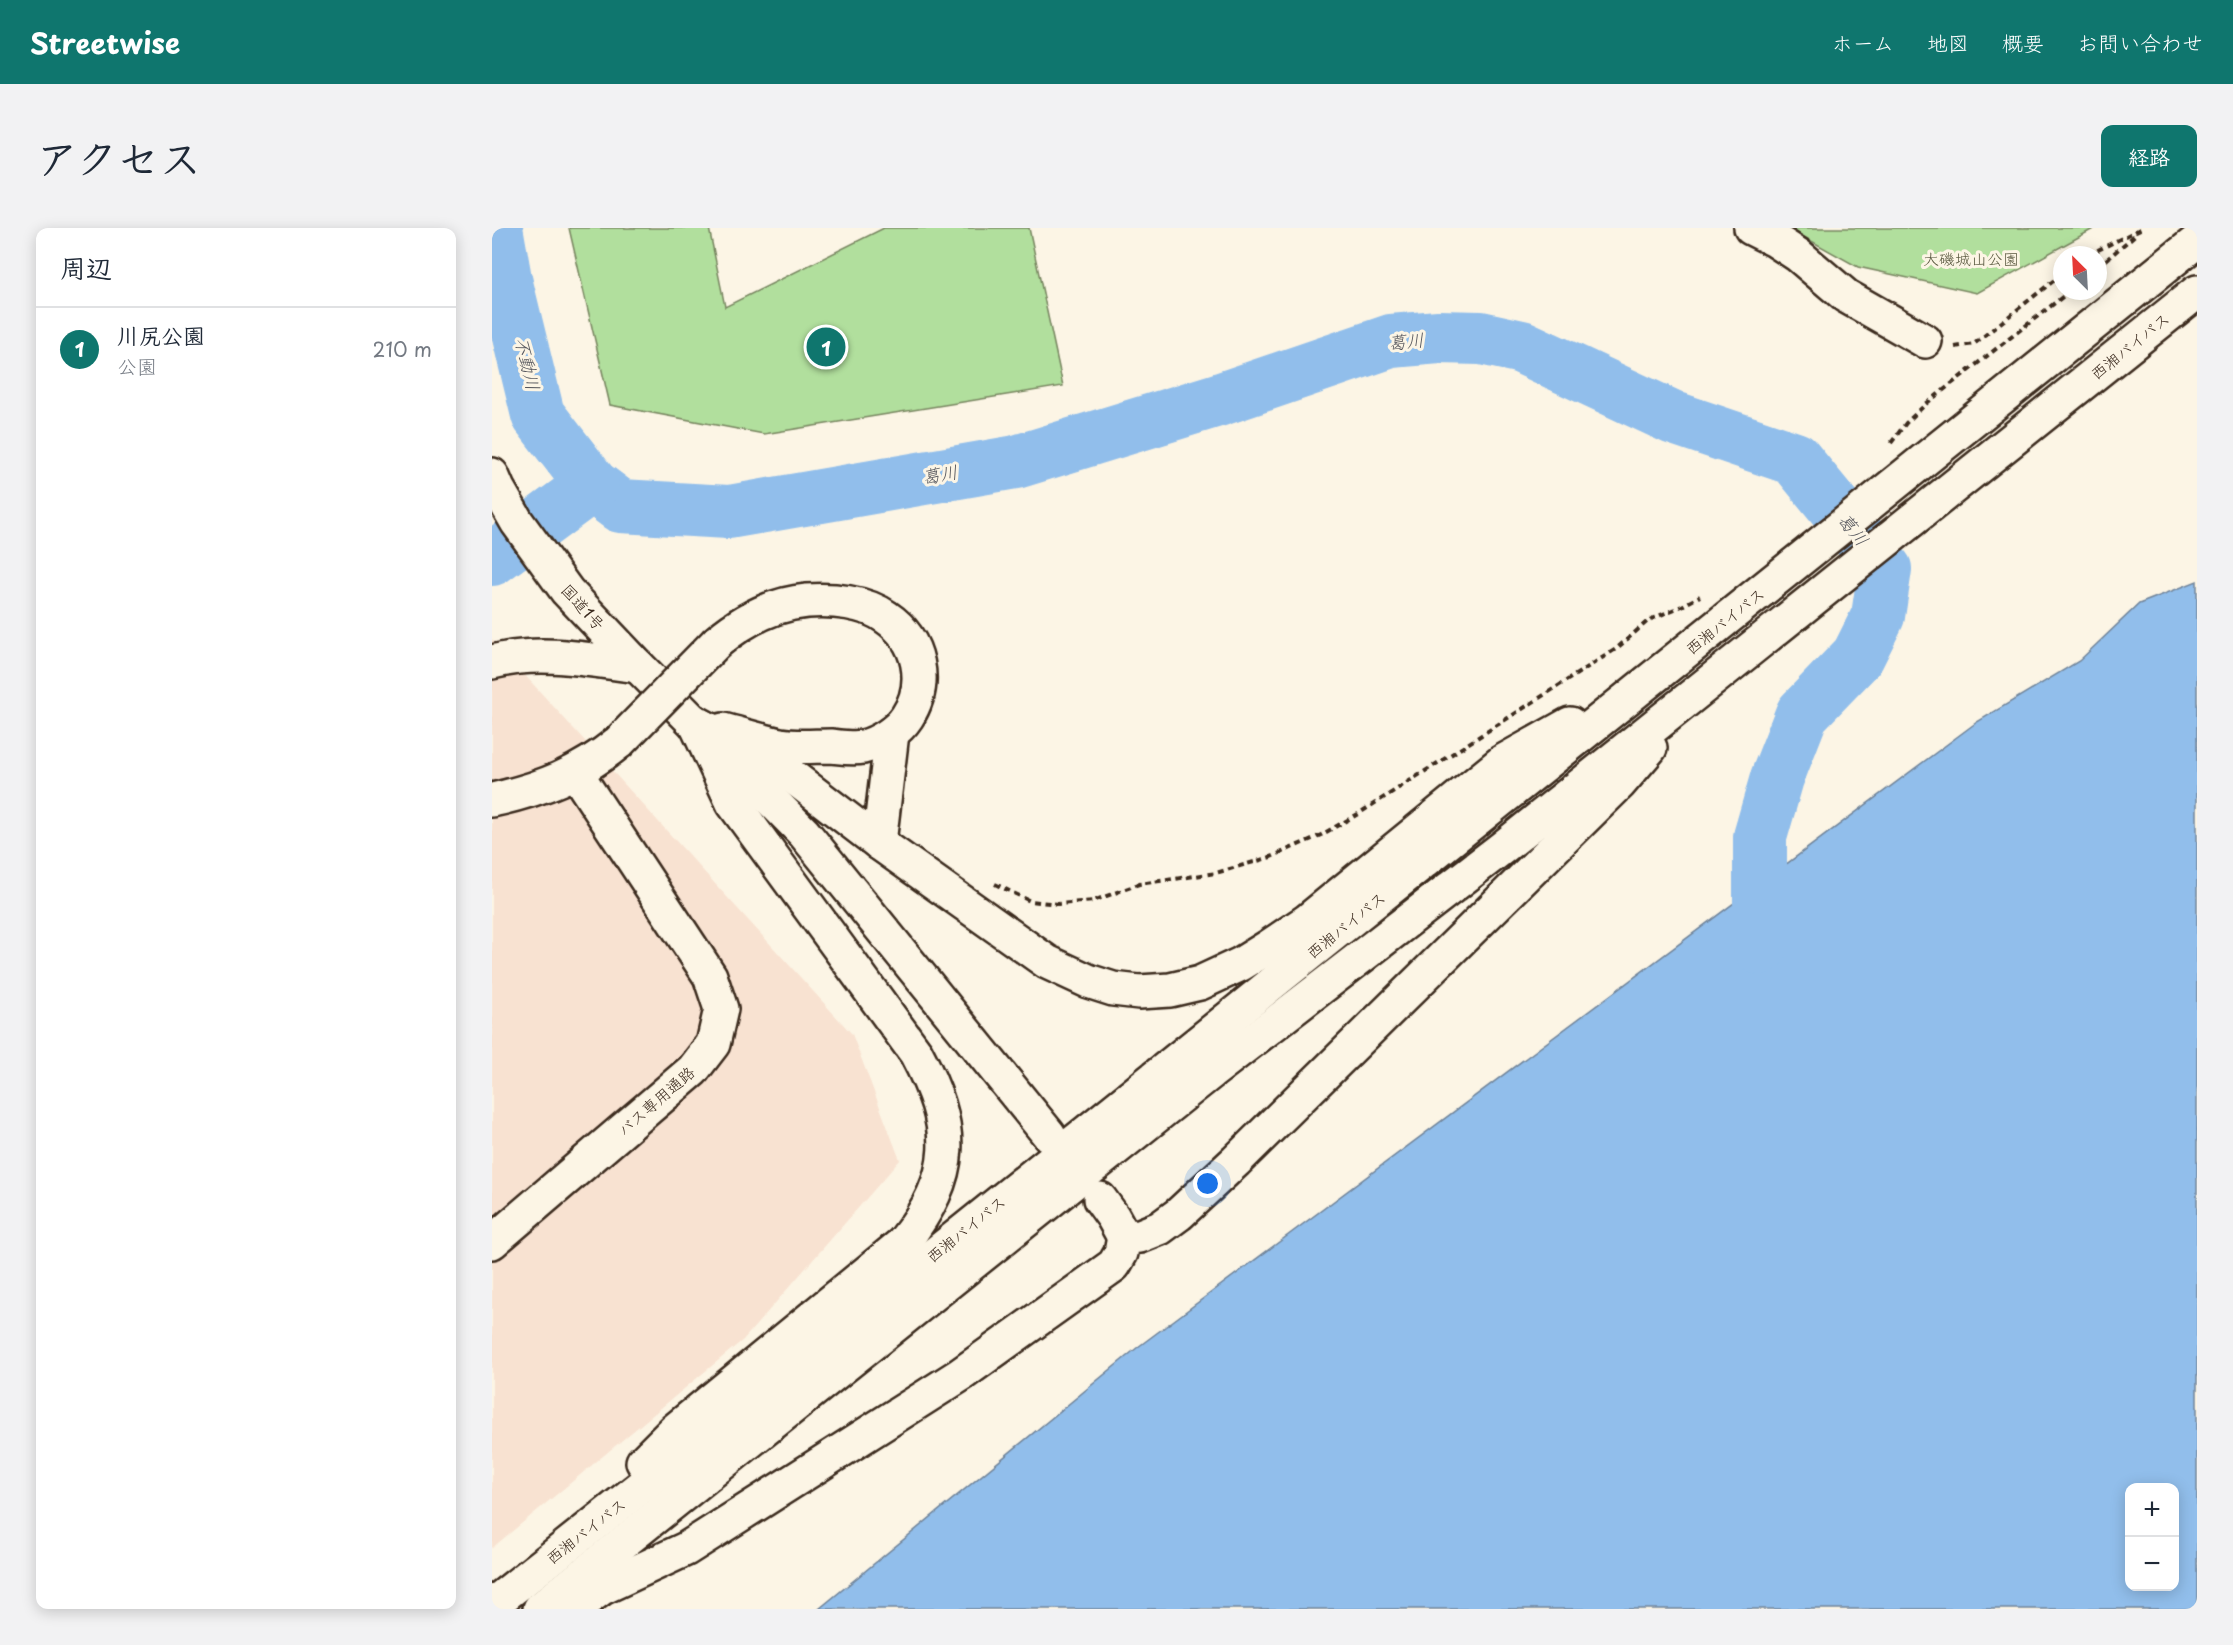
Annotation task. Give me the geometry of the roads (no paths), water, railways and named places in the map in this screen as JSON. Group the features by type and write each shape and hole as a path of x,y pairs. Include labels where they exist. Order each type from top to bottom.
{"main road":[{"path":"1751,228 1798,255 1846,296 1925,341"},
{"name":"西湘バイパス","path":"502,1597 920,1266 2197,241"},
{"name":"西湘バイパス","path":"540,1609 1200,1082 1502,848 2197,292"},
{"name":"国道1号","path":"494,486 543,559 586,613 804,833 1048,1135"},
{"path":"492,800 520,794 576,772 598,759 619,742 717,642 738,625 764,611 806,601 850,603 885,616 899,628 907,639 920,669 920,687 914,706 904,721 892,733 863,747 782,746 695,722"},
{"path":"492,662 512,658 556,657 638,666"},
{"path":"695,722 780,767 879,843 1047,962 1088,981 1113,989 1139,992 1170,990 1200,983 1221,974 1270,946 1307,921 1502,762 1662,671"},
{"path":"1124,1237 1140,1236 1160,1228 1179,1214 1236,1161 1619,784 1702,688"},
{"path":"502,1597 675,1430 903,1243 929,1207 943,1166 946,1140 941,1112 930,1080 916,1053 733,802 695,722"},
{"path":"879,843 892,733"},
{"name":"バス専用通路","path":"492,1242 693,1070 713,1044 722,1009 711,976 576,772"},
{"path":"573,1609 602,1588 686,1549 960,1375 1114,1265 1121,1253 1124,1237 1100,1199"}],"water":[{"path":"2197,581 2197,1609 819,1609 1138,1347 1977,722 2079,661 2139,604"}],"waterway":[{"name":"葛川","path":"496,228 505,279 538,415 592,485 620,506 729,512 1016,462 1218,400 1391,341 1439,337 1481,338 1522,347 1674,418 1795,459 1885,569 1878,616 1858,656 1802,714 1777,778 1760,837 1760,948"},
{"name":"葛川","path":"492,559 592,485"}],"place":[{"name":"川尻公園","path":"826,347"}],"park label":[{"name":"大磯城山公園","path":"1971,259"}],"water label":[{"name":"不動川","path":"527,364"}]}
